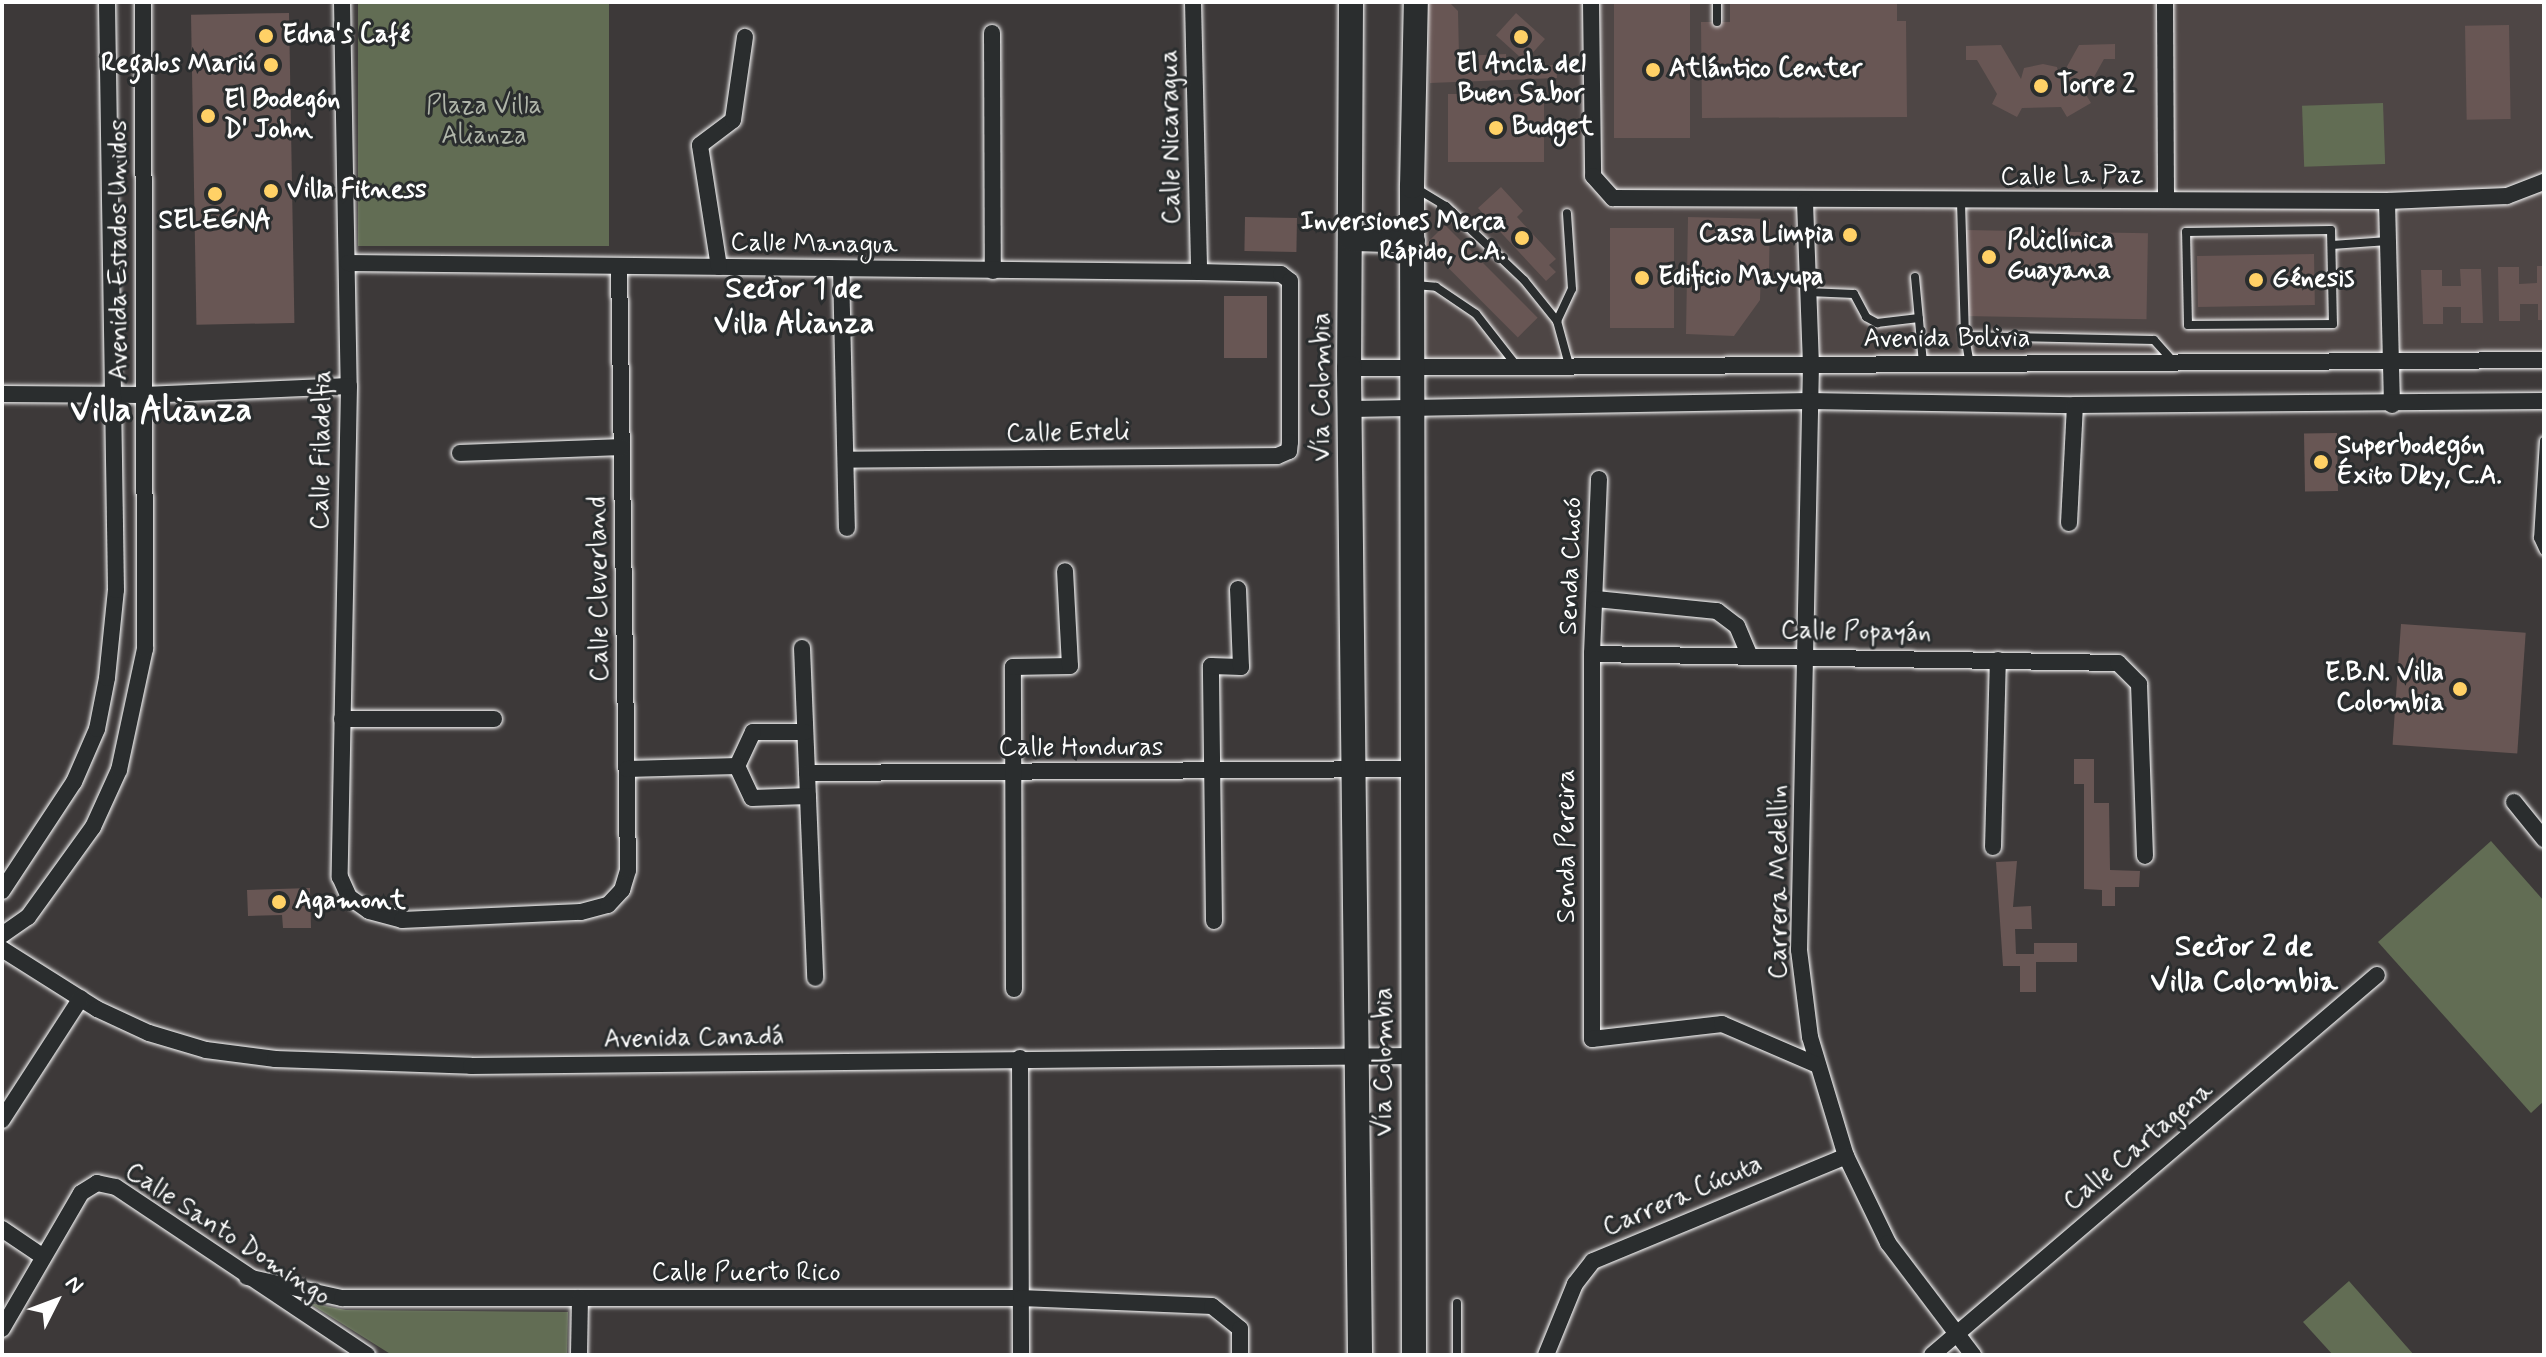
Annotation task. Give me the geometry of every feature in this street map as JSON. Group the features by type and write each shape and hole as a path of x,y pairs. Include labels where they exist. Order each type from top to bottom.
{"main road":[{"name":"Vía Colombia","path":"1351,2 1349,368 1360,1355"},
{"name":"Vía Colombia","path":"1414,1355 1416,769 1412,186 1416,2"},
{"path":"1351,239 1413,241"}],"street":[{"name":"Avenida Estados Unidos","path":"2,891 74,782 97,729 116,590 107,2"},
{"name":"Avenida Estados Unidos","path":"2,935 28,917 93,827 119,770 136,708 145,649 143,2"},
{"name":"Calle Filadelfia","path":"342,2 349,386 340,877 349,897 369,911 402,920 581,912 608,905"},
{"name":"Calle Nicaragua","path":"1193,2 1199,272"},
{"name":"Calle La Paz","path":"1591,2 1592,160 1601,189 1613,198 1632,201 1805,202 2387,201 2507,196 2544,182"},
{"path":"2165,2 2166,200"},
{"path":"992,33 993,271"},
{"path":"719,267 700,145 733,120 745,37"},
{"path":"2387,201 2392,405"},
{"name":"Carrera Medellín","path":"1805,202 1811,364 1799,950 1817,1065 1846,1156 1888,1243 1973,1355"},
{"name":"Calle Managua","path":"348,263 1281,274 1290,281 1293,298 1289,451"},
{"name":"Calle Cleverland","path":"608,905 622,890 628,870 619,266"},
{"path":"841,269 847,528"},
{"name":"Avenida Bolivia","path":"1349,368 2175,364 2390,358 2544,360"},
{"path":"2,394 144,395 349,386"},
{"path":"1351,409 1809,401 2392,405 2544,401"},
{"path":"2069,523 2075,405"},
{"path":"460,453 622,447"},
{"name":"Calle Esteli","path":"847,460 1277,456 1289,451"},
{"name":"Senda Chocó","path":"1592,654 1599,479"},
{"path":"1014,989 1013,667 1070,666 1065,571"},
{"path":"1214,921 1211,666 1241,667 1238,589"},
{"path":"1596,599 1717,611 1737,626 1750,656"},
{"path":"802,648 815,978"},
{"name":"Calle Popayán","path":"1592,654 2118,663 2139,684 2145,856"},
{"name":"Senda Pereira","path":"1592,654 1592,1039 1722,1024 1817,1065"},
{"path":"1993,847 1998,660"},
{"path":"342,719 494,719"},
{"path":"737,766 753,732 805,732"},
{"path":"627,769 737,766"},
{"path":"737,766 752,798 808,796"},
{"path":"1355,772 1416,769"},
{"name":"Calle Honduras","path":"807,773 1355,772"},
{"path":"2514,802 2544,839"},
{"name":"Avenida Canadá","path":"2,949 81,998 149,1033 206,1050 275,1059 471,1066 1413,1056"},
{"name":"Calle Cartagena","path":"1932,1355 2377,975"},
{"path":"2,1120 81,998"},
{"path":"1020,1058 1021,1355"},
{"name":"Carrera Cúcuta","path":"1546,1355 1575,1284 1593,1261 1846,1156"},
{"name":"Calle Santo Domingo","path":"2,1329 81,1193 97,1183 116,1187 367,1355"},
{"path":"2,1229 42,1256"},
{"name":"Calle Puerto Rico","path":"247,1277 342,1298 1021,1298 1212,1306 1240,1329 1240,1355"},
{"path":"579,1355 580,1298"}],"lane":[{"path":"1717,2 1717,22"},
{"path":"1412,186 1430,193 1493,249 1557,321 1569,365"},
{"path":"1961,202 1965,336 1970,365"},
{"path":"1557,321 1572,289 1567,213"},
{"path":"2331,230 2332,245 2333,324 2188,325 2186,232 2331,230"},
{"path":"2332,245 2388,241"},
{"path":"1915,277 1923,365"},
{"path":"1412,284 1436,287 1476,314 1517,365"},
{"path":"1808,292 1854,294 1866,317 1877,323 1919,318"},
{"path":"1965,336 2154,340 2175,364"},
{"path":"2544,441 2538,538 2544,551"},
{"path":"1457,1303 1457,1355"}],"shaded area":[{"path":"1416,2 2544,2 2544,366 1416,366"}],"green space":[{"name":"Plaza Villa Alianza","path":"358,2 609,2 609,246 358,246"},
{"path":"2383,103 2385,164 2304,167 2302,106"},
{"path":"2491,841 2544,901 2544,1101 2531,1113 2378,942"},
{"path":"2349,1281 2414,1355 2333,1355 2303,1322"},
{"path":"309,1303 346,1310 568,1312 567,1355 392,1355"}],"building":[{"path":"1428,2 1449,2 1458,11 1459,56 1506,54 1507,66 1556,65 1557,78 1430,83"},
{"name":"Atlántico Center","path":"1614,2 1690,2 1690,138 1614,138"},
{"path":"1730,2 1897,2 1897,21 1906,21 1907,117 1702,118 1701,22 1730,22"},
{"path":"289,13 294,323 196,325 191,15"},
{"name":"El Ancla del Buen Sabor","path":"1516,13 1545,39 1525,61 1496,35"},
{"path":"2509,25 2511,119 2467,120 2465,26"},
{"name":"Torre 2","path":"2115,44 2115,59 2104,59 2085,93 2091,103 2067,117 2061,107 2022,108 2017,117 1992,104 1997,94 1977,60 1966,60 1966,46 2001,45 2021,79 2024,68 2043,64 2057,67 2060,79 2079,45"},
{"name":"Budget","path":"1448,94 1544,94 1544,162 1448,162"},
{"path":"1501,187 1523,211 1517,217 1556,259 1549,265 1556,272 1546,281 1478,208"},
{"path":"1245,217 1297,218 1296,252 1244,251"},
{"path":"1688,217 1770,219 1769,270 1761,270 1760,300 1734,336 1686,334"},
{"path":"1445,225 1538,318 1518,337 1425,245"},
{"name":"Edificio Mayupa","path":"1610,228 1674,228 1674,328 1610,328"},
{"path":"1965,230 2148,233 2146,319 1963,316"},
{"name":"Génesis","path":"2314,254 2315,305 2198,307 2197,256"},
{"path":"2537,266 2544,266 2544,320 2538,320 2538,304 2520,304 2520,321 2499,321 2498,267 2519,267 2519,284 2537,283"},
{"path":"2460,269 2481,269 2483,323 2461,323 2461,307 2443,307 2443,324 2423,324 2421,270 2442,270 2442,286 2461,286"},
{"path":"1224,296 1267,296 1267,358 1224,358"},
{"name":"Superbodegón Éxito Dky, C.A.","path":"2337,433 2338,491 2305,492 2304,434"},
{"name":"E.B.N. Villa Colombia","path":"2401,624 2526,633 2517,753 2393,745"},
{"path":"2074,759 2094,759 2094,803 2109,803 2110,870 2140,871 2139,887 2115,887 2115,906 2102,906 2102,890 2084,889 2084,784 2074,784"},
{"path":"2017,861 2013,907 2031,906 2032,929 2015,929 2016,954 2034,954 2034,943 2077,943 2077,962 2036,962 2036,992 2020,992 2020,966 2003,966 1996,862"},
{"name":"Agamont","path":"310,888 311,928 283,928 282,915 248,916 247,890"}],"place":[{"name":"Edna's Café","path":"266,36"},
{"name":"El Ancla del Buen Sabor","path":"1521,37"},
{"name":"Regalos Mariú","path":"271,65"},
{"name":"Atlántico Center","path":"1653,70"},
{"name":"Torre 2","path":"2041,86"},
{"name":"El Bodegón D' John","path":"208,116"},
{"name":"Budget","path":"1496,128"},
{"name":"Villa Fitness","path":"271,191"},
{"name":"SELEGNA","path":"215,194"},
{"name":"Casa Limpia","path":"1850,235"},
{"name":"Inversiones Merca Rápido, C.A.","path":"1522,238"},
{"name":"Policlínica Guayana","path":"1989,257"},
{"name":"Edificio Mayupa","path":"1642,278"},
{"name":"Génesis","path":"2256,280"},
{"name":"Superbodegón Éxito Dky, C.A.","path":"2321,462"},
{"name":"E.B.N. Villa Colombia","path":"2460,689"},
{"name":"Agamont","path":"279,902"}],"district":[{"name":"Sector 1 de Villa Alianza","path":"794,306"},
{"name":"Villa Alianza","path":"161,411"},
{"name":"Sector 2 de Villa Colombia","path":"2244,964"}]}
